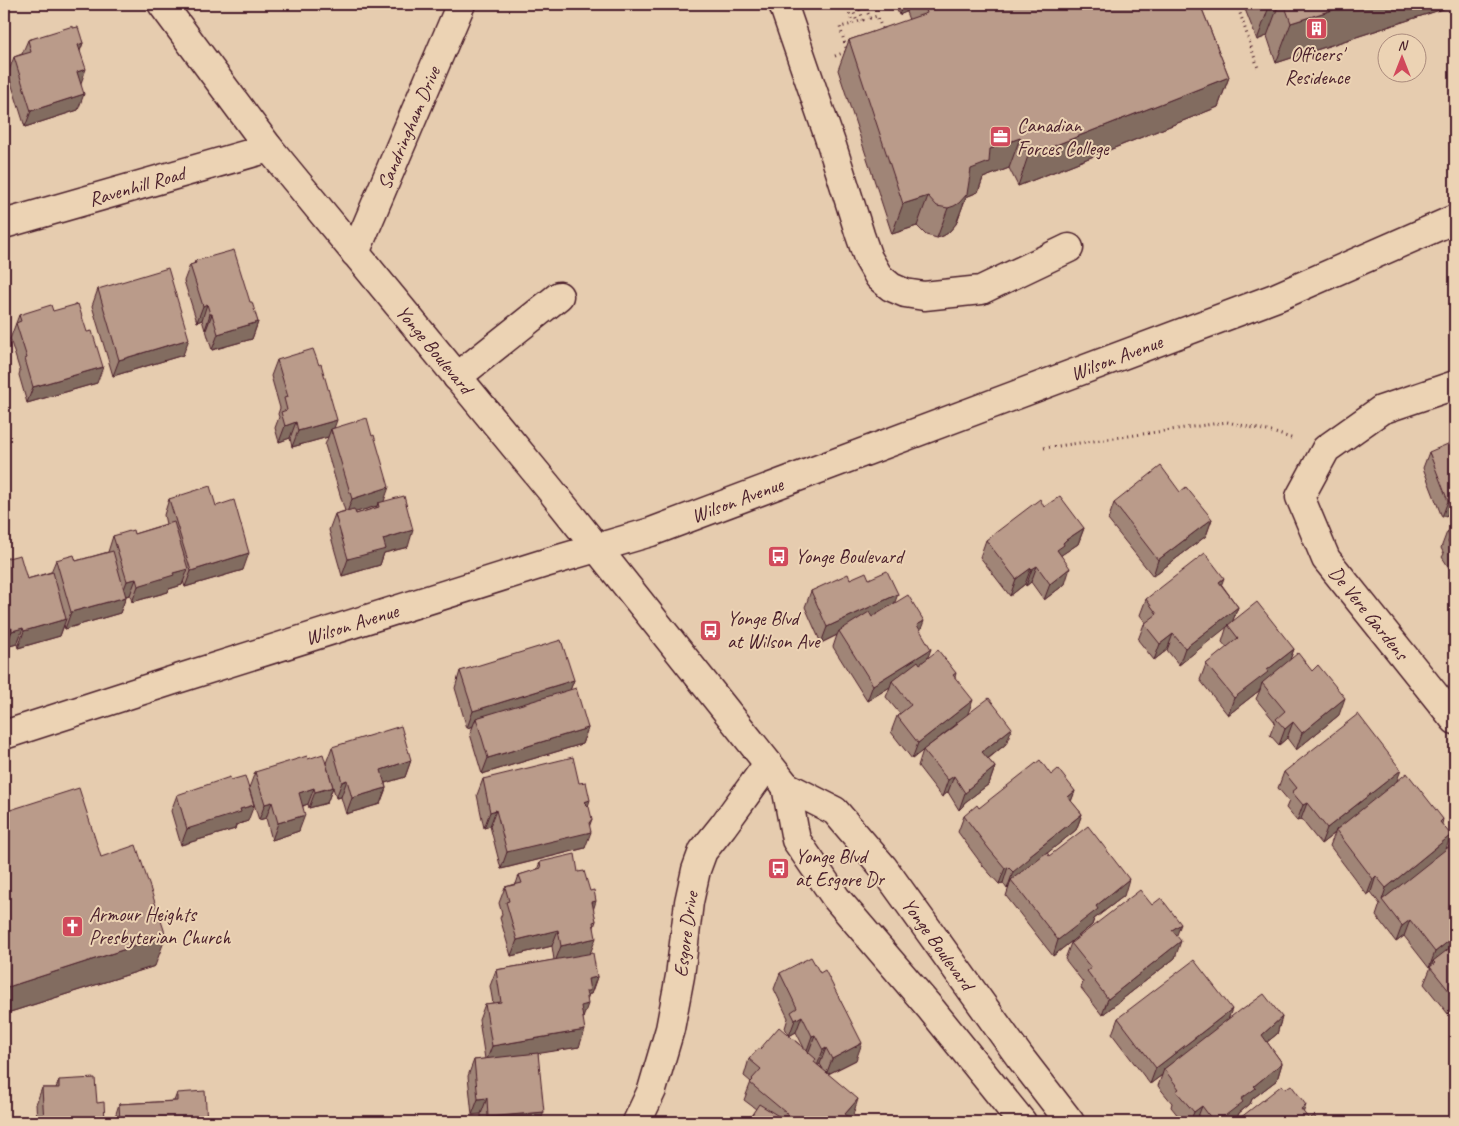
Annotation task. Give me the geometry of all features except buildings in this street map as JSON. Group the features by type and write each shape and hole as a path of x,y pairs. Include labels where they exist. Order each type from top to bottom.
{"street":[{"name":"Yonge Boulevard","path":"162,4 269,148 597,549 786,786 835,811 883,867 1019,1056 1070,1122"},
{"name":"Sandringham Drive","path":"355,252 462,4"},
{"path":"783,4 868,258 879,277 891,287 905,293 924,296 981,290 1069,248"},
{"name":"Ravenhill Road","path":"4,224 269,148"},
{"name":"Wilson Avenue","path":"4,735 542,564 651,532 1276,297 1455,219"},
{"path":"457,377 559,296"},
{"path":"1326,449 1381,410 1455,385"},
{"name":"De Vere Gardens","path":"1326,449 1300,497 1326,559 1455,720"},
{"name":"Esgore Drive","path":"637,1122 652,1090 670,1029 680,976 689,902 696,870 703,851 724,826 768,764"},
{"name":"Yonge Boulevard","path":"786,786 796,840 836,898 931,1009 1022,1122"}],"path":[{"path":"846,4 853,24 840,27 847,52 855,49"},
{"path":"851,4 857,22 863,20 858,4"},
{"path":"864,4 870,18 877,16 886,38"},
{"path":"1237,4 1258,68"},
{"path":"1243,23 1250,21"},
{"path":"1044,448 1227,422 1272,432 1326,449"}],"place":[{"name":"Officers' Residence","path":"1317,28"},
{"name":"Canadian Forces College","path":"1001,137"},
{"name":"Yonge Boulevard","path":"779,556"},
{"name":"Yonge Blvd at Wilson Ave","path":"711,630"},
{"name":"Yonge Blvd at Esgore Dr","path":"779,868"},
{"name":"Armour Heights Presbyterian Church","path":"73,926"}]}
